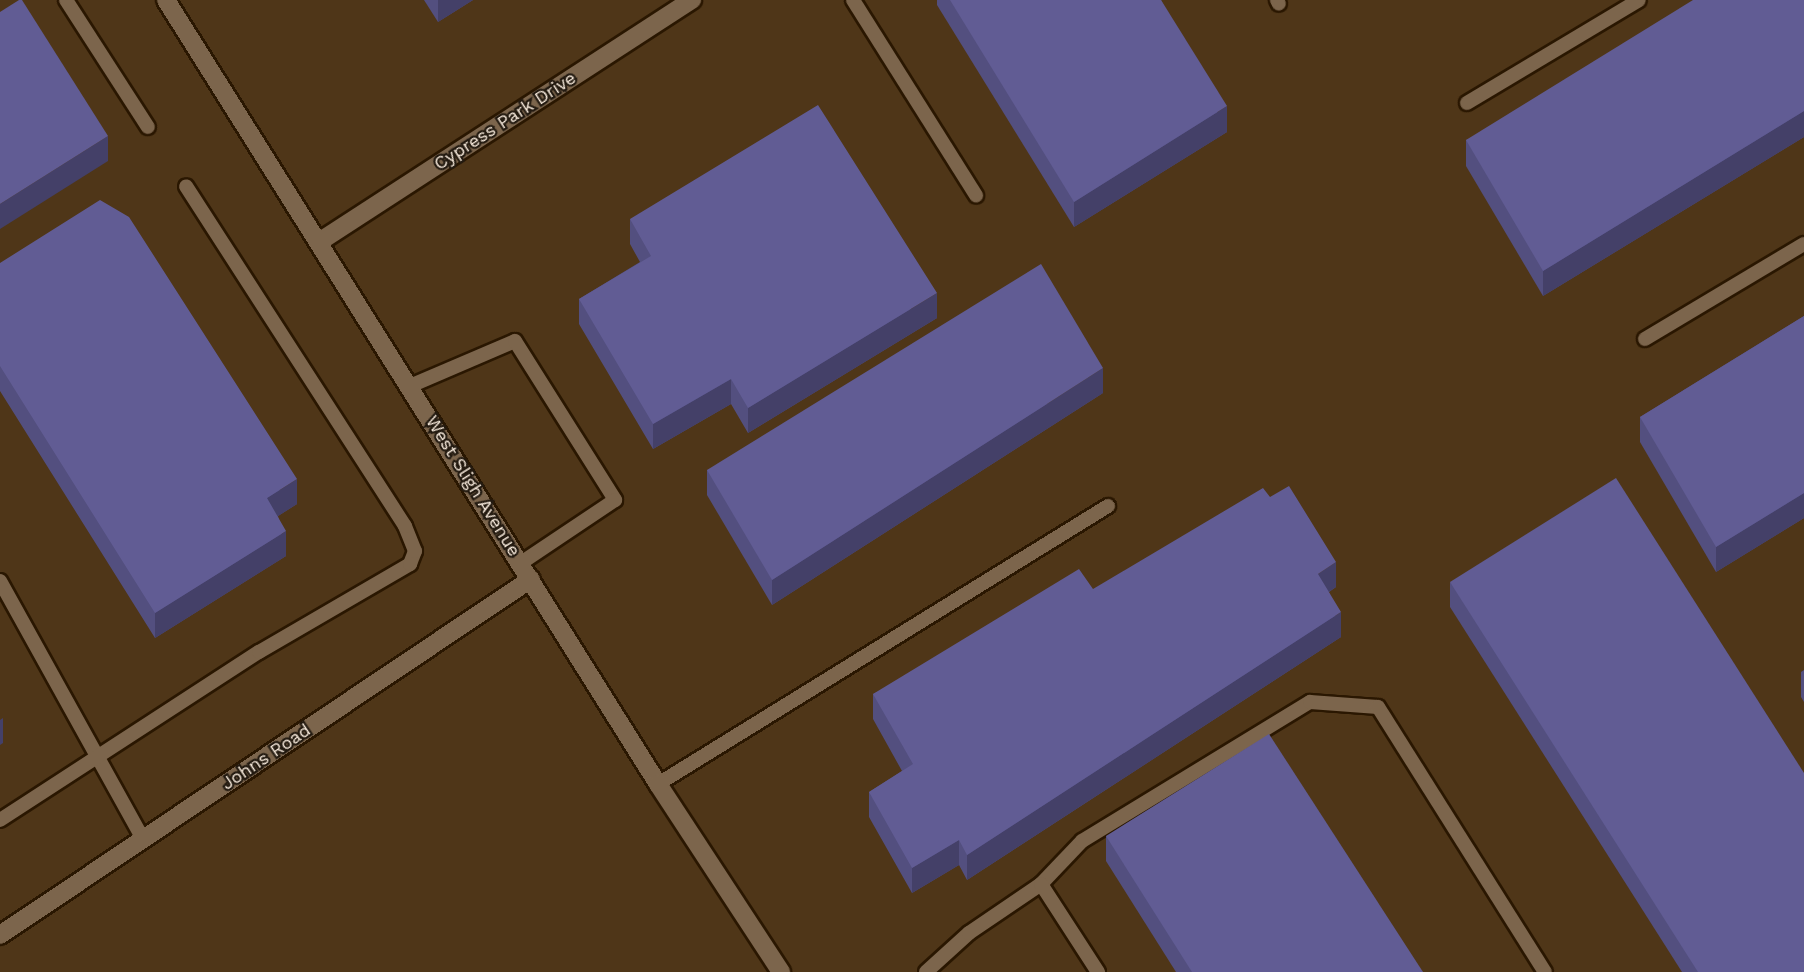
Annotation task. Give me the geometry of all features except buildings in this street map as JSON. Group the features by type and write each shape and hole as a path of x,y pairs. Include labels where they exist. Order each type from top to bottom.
{"street":[{"name":"West Sligh Avenue","path":"166,0 658,784 781,972"},
{"name":"Cypress Park Drive","path":"319,242 692,0"},
{"name":"Johns Road","path":"0,934 531,579"}],"lane":[{"path":"66,0 148,127"},
{"path":"853,0 976,195"},
{"path":"1467,103 1639,0"},
{"path":"0,820 97,754 259,652 410,564 416,550 405,526 186,186"},
{"path":"1645,339 1804,244"},
{"path":"410,386 515,341 615,500 521,563"},
{"path":"658,784 1108,506"},
{"path":"0,581 143,839"},
{"path":"926,972 969,933 1041,884 1082,841 1310,702 1377,707 1545,972"},
{"path":"1041,884 1098,972"}],"shaded area":[{"path":"0,0 1804,0 1804,972 0,972"}]}
